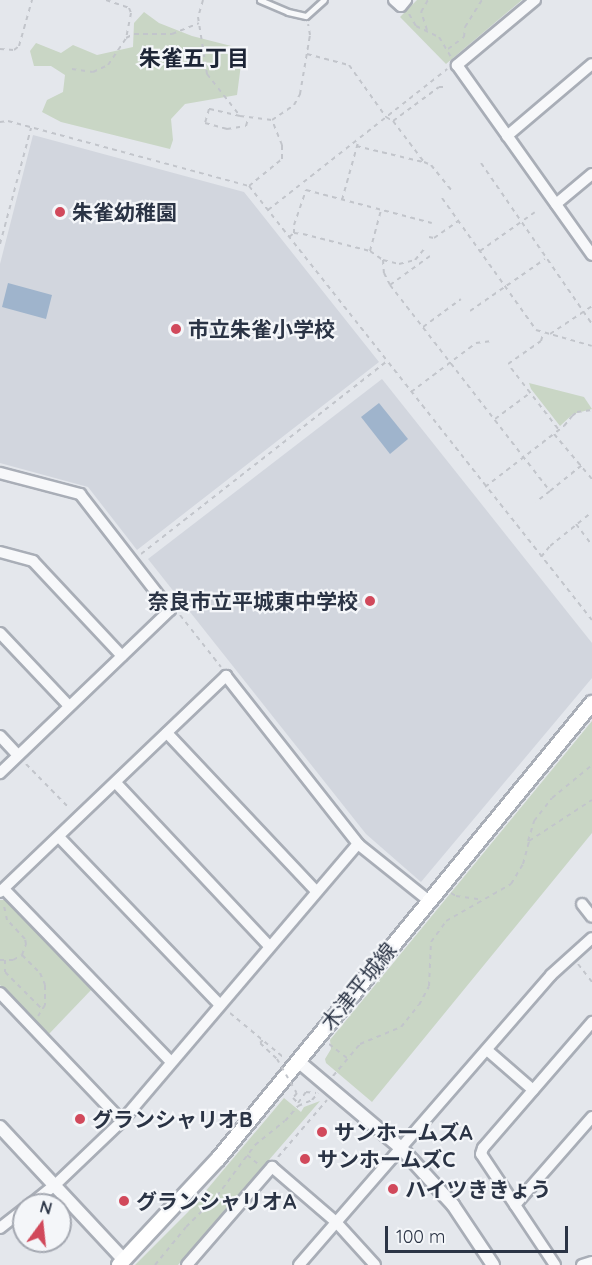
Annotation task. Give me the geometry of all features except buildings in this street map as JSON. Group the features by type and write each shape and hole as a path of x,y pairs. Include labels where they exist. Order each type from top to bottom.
{"main road":[{"name":"木津平城線","path":"122,1262 218,1159 428,900 592,703"}],"street":[{"path":"394,0 401,6 406,0"},
{"path":"535,0 458,65 592,255"},
{"path":"507,136 592,64"},
{"path":"556,204 592,174"},
{"path":"0,473 80,494 170,610 0,773"},
{"path":"0,552 33,561 122,656"},
{"path":"0,633 69,706"},
{"path":"171,1062 2,890 226,676 358,843 428,900"},
{"path":"167,733 316,891"},
{"path":"0,736 18,755"},
{"path":"116,783 269,946"},
{"path":"59,837 220,1005"},
{"path":"45,1193 122,1120 358,843"},
{"path":"582,904 592,917"},
{"path":"299,1265 571,955 592,938"},
{"path":"0,993 122,1120"},
{"path":"555,1265 481,1155 483,1148 592,1022"},
{"path":"487,1050 533,1090"},
{"path":"298,1061 401,1148 453,1205 493,1265"},
{"path":"516,1204 592,1117"},
{"path":"0,1127 55,1185 122,1262"},
{"path":"187,1265 270,1170 336,1222 375,1265"},
{"path":"0,1228 12,1218"},
{"path":"582,1265 592,1262"}],"lane":[{"path":"260,0 288,12 306,16 324,0"}],"path":[{"path":"0,49 14,50 19,46 32,0"},
{"path":"72,69 93,72 108,65 126,38 131,13 129,8 106,0"},
{"path":"203,0 199,23 207,74 240,116"},
{"path":"427,30 421,12 428,0"},
{"path":"448,49 464,37 465,27 482,0"},
{"path":"421,12 408,11 410,19 416,26 427,30 448,49 454,64"},
{"path":"248,118 246,126 227,129 205,123 209,109 248,118 272,120 294,105 300,94 310,35 306,16"},
{"path":"126,38 134,34 172,34 199,23"},
{"path":"307,54 349,65 386,117 393,121 424,162"},
{"path":"268,210 449,67"},
{"path":"393,121 433,92 445,87"},
{"path":"249,186 282,159 282,145 272,120"},
{"path":"0,122 31,128 249,186 591,619 592,626"},
{"path":"0,244 31,128"},
{"path":"342,200 358,139"},
{"path":"356,147 431,165 451,190"},
{"path":"470,311 548,257 481,164"},
{"path":"294,233 294,225 306,190 432,223"},
{"path":"442,198 536,330 592,346"},
{"path":"370,251 381,210"},
{"path":"480,251 535,212"},
{"path":"429,237 434,238 458,221"},
{"path":"289,237 294,233"},
{"path":"294,233 370,251 383,260 399,264 415,260 426,247"},
{"path":"390,285 430,256"},
{"path":"545,259 592,324"},
{"path":"383,260 384,273 390,285 550,491"},
{"path":"415,260 417,267"},
{"path":"423,327 461,299"},
{"path":"550,334 592,306"},
{"path":"508,364 541,341 544,332"},
{"path":"411,392 476,343 492,341"},
{"path":"132,561 387,361"},
{"path":"511,369 559,430"},
{"path":"495,419 530,393"},
{"path":"485,487 559,430 578,412 592,410"},
{"path":"554,434 592,479"},
{"path":"536,502 582,465"},
{"path":"540,557 592,512"},
{"path":"576,524 592,545"},
{"path":"170,610 179,613 226,676"},
{"path":"18,755 78,817"},
{"path":"333,1076 365,1040 400,1027 427,992 430,979 430,949 434,935 446,921 506,887 516,878 534,821 552,798 592,765"},
{"path":"527,844 592,800"},
{"path":"2,890 4,916 25,939 22,955"},
{"path":"449,891 456,896 483,900"},
{"path":"0,922 4,916"},
{"path":"0,960 22,955"},
{"path":"22,955 40,973 47,999 43,1010 30,1024"},
{"path":"571,955 592,982"},
{"path":"5,960 5,972 43,1010"},
{"path":"220,1005 283,1057"},
{"path":"155,1265 193,1219 217,1196 247,1155 285,1121 298,1106 312,1100 318,1093 305,1093 298,1103 292,1098 297,1093 277,1059 262,1045 263,1040"},
{"path":"327,1043 348,1059"},
{"path":"247,1155 270,1170 275,1160 327,1100"}],"shaded area":[{"name":"市立朱雀小学校","path":"33,135 244,192 379,362 137,550 88,487 0,463 0,264"},
{"name":"奈良市立平城東中学校","path":"382,379 592,643 592,678 421,882 366,834 148,559"}],"green space":[{"path":"417,0 522,0 446,64 400,17"},
{"path":"144,12 159,23 192,36 243,49 237,95 185,104 171,119 173,140 170,149 61,122 42,112 47,100 63,92 65,75 51,66 34,66 30,51 36,43 61,53 73,45 97,55 133,47 134,23"},
{"path":"529,383 584,397 592,409 573,414 560,426 531,389"},
{"path":"592,721 592,833 372,1102 326,1063 325,1059 331,1049 330,1040"},
{"path":"0,900 8,900 92,989 48,1035 0,985"},
{"path":"284,1098 301,1112 304,1107 320,1101 178,1265 135,1265 188,1212"}],"water":[{"path":"8,283 52,295 46,319 2,307"},
{"path":"379,403 408,439 390,454 361,417"}],"place":[{"name":"朱雀幼稚園","path":"60,212"},
{"name":"市立朱雀小学校","path":"176,329"},
{"name":"奈良市立平城東中学校","path":"370,601"},
{"name":"グランシャリオB","path":"80,1119"},
{"name":"サンホームズA","path":"322,1132"},
{"name":"サンホームズC","path":"305,1159"},
{"name":"ハイツききょう","path":"393,1189"},
{"name":"グランシャリオA","path":"124,1201"}],"district":[{"name":"朱雀五丁目","path":"194,59"}]}
